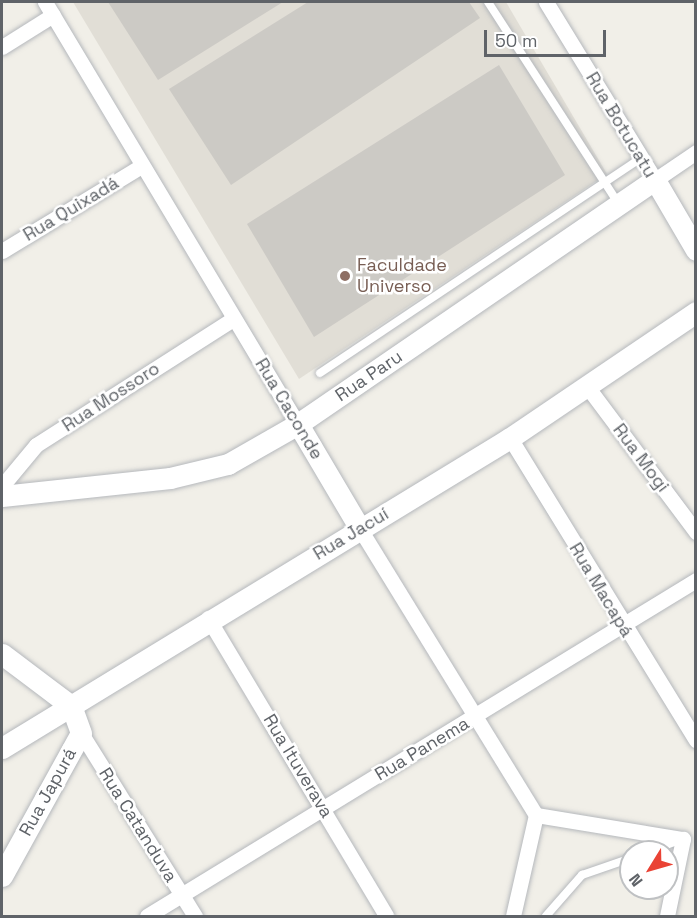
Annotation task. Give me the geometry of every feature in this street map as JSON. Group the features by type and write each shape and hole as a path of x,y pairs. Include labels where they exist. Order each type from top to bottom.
{"street":[{"name":"Rua Botucatu","path":"546,2 696,250"},
{"path":"2,47 49,8"},
{"name":"Rua Caconde","path":"49,8 233,319 536,814"},
{"name":"Rua Paru","path":"2,496 171,478 228,464 298,424 696,152"},
{"name":"Rua Quixadá","path":"2,252 141,166"},
{"name":"Rua Jacuí","path":"2,748 208,618 510,438 696,312"},
{"name":"Rua Mossoro","path":"2,486 36,446 233,319"},
{"name":"Rua Mogi","path":"586,385 696,532"},
{"name":"Rua Macapá","path":"510,438 621,625 696,740"},
{"name":"Rua Panema","path":"147,916 696,579"},
{"name":"Rua Ituverava","path":"208,618 324,808 386,916"},
{"path":"2,654 71,706"},
{"name":"Rua Japurá","path":"2,876 81,733 71,706"},
{"name":"Rua Catanduva","path":"81,733 195,916"},
{"path":"513,916 536,814 689,836 668,916"}],"lane":[{"path":"489,2 619,204"},
{"path":"320,373 642,158"},
{"path":"546,916 582,875 619,862"}],"shaded area":[{"name":"Faculdade Universo","path":"73,2 506,2 607,174 299,379"}],"building":[{"path":"108,2 283,2 158,80"},
{"path":"308,2 469,2 480,18 231,185 169,89"},
{"path":"499,65 565,175 314,337 247,224"}],"place":[{"name":"Faculdade Universo","path":"345,276"}]}
